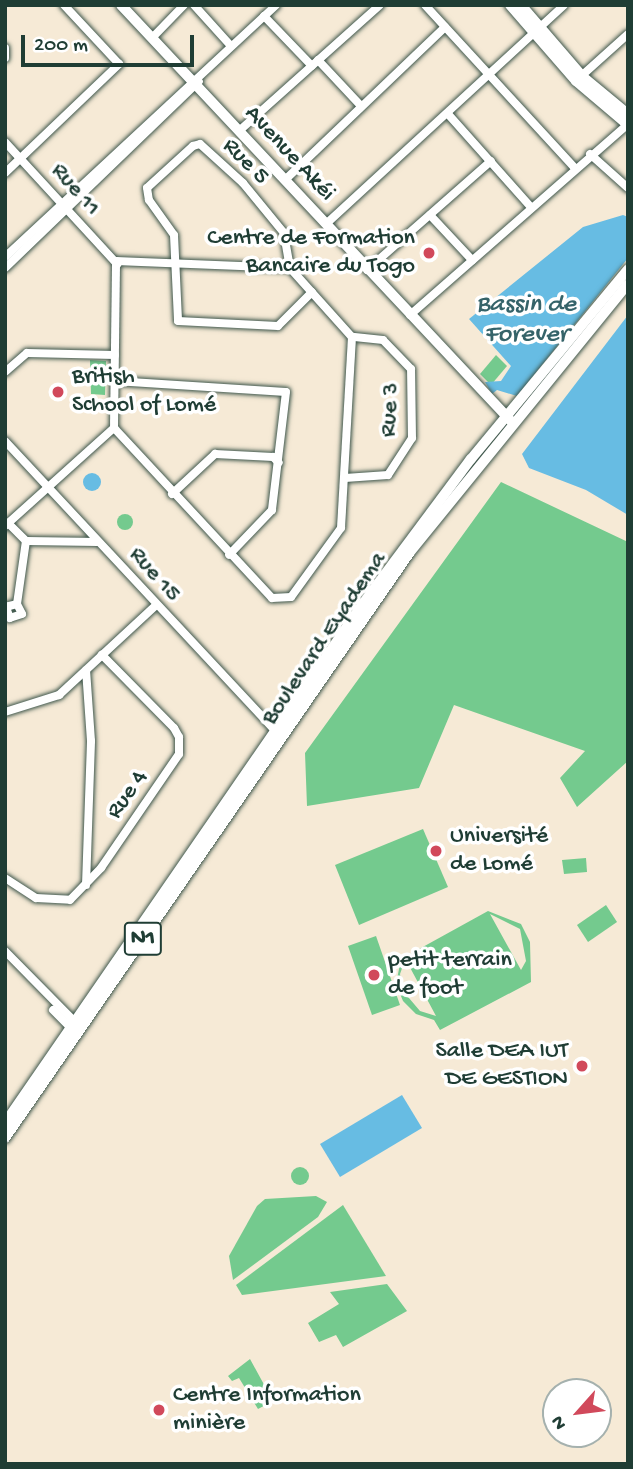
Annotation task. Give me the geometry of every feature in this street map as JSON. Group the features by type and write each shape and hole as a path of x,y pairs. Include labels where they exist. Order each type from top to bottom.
{"highway":[{"name":"N1","path":"510,420 628,269"},
{"name":"Boulevard Eyadema","path":"5,1138 76,1028 410,552 510,420 628,284"},
{"name":"N1","path":"5,1123 76,1028"}],"main road":[{"name":"Avenue Akéi","path":"121,5 197,81 239,131 510,420"},
{"path":"510,5 537,29 579,78 627,125"},
{"path":"522,5 537,29"},
{"path":"579,78 628,114"}],"street":[{"path":"5,173 119,63 64,5"},
{"path":"152,38 184,5"},
{"path":"194,5 231,46"},
{"path":"5,268 276,5"},
{"path":"239,131 380,5"},
{"path":"425,5 574,166"},
{"path":"326,224 564,5"},
{"path":"264,16 361,106"},
{"path":"286,179 444,27"},
{"path":"579,78 628,34"},
{"path":"5,48 5,58"},
{"path":"447,114 531,207"},
{"path":"410,315 574,166 627,125"},
{"name":"Rue 11","path":"5,142 117,264"},
{"name":"Rue 5","path":"177,261 174,235 145,191 197,144 243,183 284,233 290,268"},
{"path":"590,154 628,188"},
{"path":"368,270 492,161"},
{"path":"5,257 65,207"},
{"path":"430,215 472,260"},
{"path":"177,261 175,317 182,322 278,327 312,292"},
{"path":"177,261 290,268 352,337 341,528 291,597 272,598 172,494 114,428 117,264 177,261"},
{"name":"Rue 3","path":"345,478 387,475 412,438 411,369 383,341 352,337"},
{"path":"5,372 27,353 115,355"},
{"path":"115,381 283,389 279,463 270,514 229,555"},
{"path":"98,542 26,541 7,525 114,428"},
{"name":"Rue 15","path":"5,441 155,606 279,736"},
{"path":"172,494 215,454 273,457 279,463"},
{"path":"16,604 26,541"},
{"path":"16,604 23,610 20,618 10,618 6,610 16,604"},
{"path":"5,712 50,701 155,606"},
{"name":"Rue 4","path":"5,878 27,894 56,902 70,900 86,885 173,764 180,746 174,728 102,655"},
{"path":"86,670 90,741 86,885"},
{"path":"5,951 76,1028"},
{"path":"5,959 76,1028"}],"green space":[{"path":"496,355 507,366 491,385 480,374"},
{"path":"90,360 106,361 105,395 91,394"},
{"path":"501,482 628,542 628,761 577,807 560,778 585,751 454,705 419,788 307,806 305,753"},
{"path":"125,514 131,516 131,528 125,530 119,528 117,522 119,516"},
{"path":"423,829 448,887 359,925 335,865"},
{"path":"586,858 587,872 564,874 562,860"},
{"path":"606,905 617,922 588,942 577,925"},
{"path":"488,911 521,924 530,942 531,982 440,1030 434,1020 416,1014 403,1001 396,984 401,959","holes":["490,914 520,929 526,961 521,970","406,960 436,1016 420,1011 403,991 400,974"]},
{"name":"petit terrain de foot","path":"376,936 400,1005 372,1015 348,946"},
{"path":"300,1167 306,1170 309,1176 306,1182 300,1185 294,1182 291,1176 294,1170"},
{"path":"316,1196 327,1202 318,1217 233,1280 229,1256 257,1206 265,1199"},
{"path":"343,1205 386,1276 242,1295 236,1285"},
{"path":"387,1284 407,1311 343,1347 336,1335 319,1342 308,1323 339,1304 330,1292"},
{"path":"250,1359 273,1401 258,1409 239,1378 232,1381 228,1376"}],"water":[{"name":"Bassin de Forever","path":"623,215 628,217 628,258 517,396 497,390 492,394 485,382 501,381 511,366 469,319 583,227"},
{"path":"628,315 628,515 586,490 529,468 522,454"},
{"path":"92,473 98,476 101,482 98,488 92,491 86,488 83,482 86,476"},
{"path":"402,1095 422,1128 340,1177 320,1144"}],"place":[{"name":"Centre de Formation Bancaire du Togo","path":"429,253"},
{"name":"British School of Lomé","path":"58,392"},
{"name":"Université de Lomé","path":"436,851"},
{"name":"petit terrain de foot","path":"374,975"},
{"name":"Salle DEA IUT DE GESTION","path":"582,1066"},
{"name":"Centre Information minière","path":"159,1410"}]}
